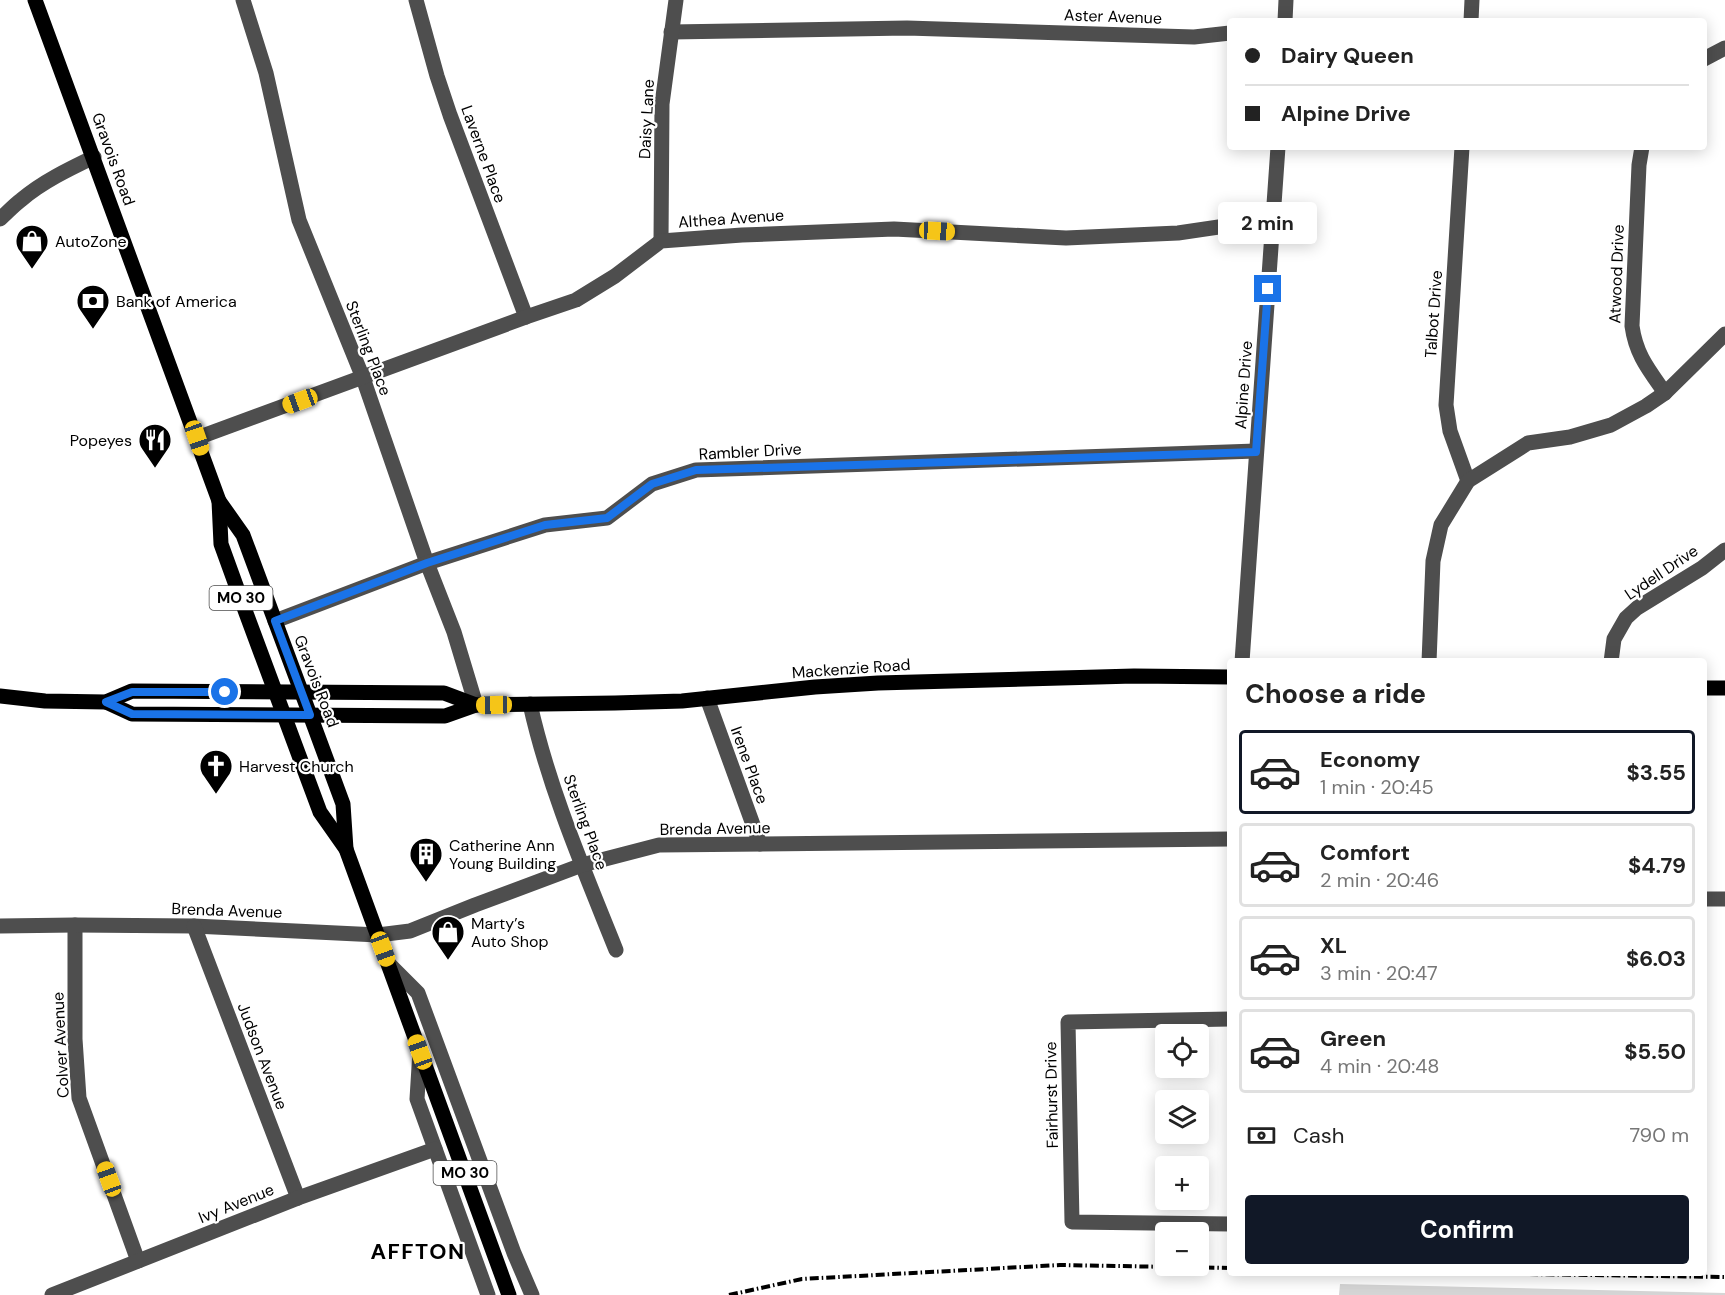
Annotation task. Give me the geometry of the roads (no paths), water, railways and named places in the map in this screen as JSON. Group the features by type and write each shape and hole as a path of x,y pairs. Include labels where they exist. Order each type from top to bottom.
{"main road":[{"name":"Gravois Road","path":"35,0 219,501 243,535 302,692 343,804 346,849"},
{"name":"Gravois Road","path":"219,501 221,544 320,812 346,849 509,1295"},
{"name":"Mackenzie Road","path":"106,702 132,714 445,716 476,705 615,703 707,698 878,683 1134,676 1227,677"},
{"path":"1707,688 1725,688"},
{"name":"Mackenzie Road","path":"0,696 45,701 106,702 132,692 444,693 476,705"}],"street":[{"name":"Sterling Place","path":"243,0 266,73 299,220 363,378 427,563 454,632 476,705"},
{"name":"Laverne Place","path":"416,0 450,115 526,317"},
{"name":"Daisy Lane","path":"661,241 662,104 676,0"},
{"path":"1285,18 1286,0"},
{"path":"1471,18 1472,0"},
{"name":"Aster Avenue","path":"671,32 907,28 1194,37 1227,33"},
{"path":"1707,57 1725,48"},
{"name":"Alpine Drive","path":"1242,658 1278,150"},
{"name":"Talbot Drive","path":"1462,150 1446,405 1450,431 1468,481"},
{"name":"Atwood Drive","path":"1642,150 1632,326 1634,342 1640,357 1665,393"},
{"path":"0,219 22,199 94,157"},
{"name":"Althea Avenue","path":"197,438 576,300 615,276 661,241 742,235 894,229 1066,238 1178,233 1273,219"},
{"path":"1429,658 1433,561 1442,525 1468,481 1528,443 1570,437 1611,425 1646,406 1665,393 1725,334"},
{"name":"Rambler Drive","path":"275,621 427,563 545,525 607,518 652,484 696,470 1256,452"},
{"name":"Lydell Drive","path":"1612,658 1614,639 1626,618 1637,608 1702,568 1725,550"},
{"name":"Irene Place","path":"707,698 760,844"},
{"name":"Sterling Place","path":"530,704 548,771 616,950"},
{"name":"Brenda Avenue","path":"0,926 194,926 378,935 410,931 582,865 659,845 1227,838"},
{"path":"1707,898 1725,899"},
{"name":"Colver Avenue","path":"75,925 75,1039 79,1098 138,1261"},
{"name":"Judson Avenue","path":"194,926 298,1198"},
{"name":"Gravois Road","path":"388,963 418,993 514,1253 532,1295"},
{"name":"Fairhurst Drive","path":"1227,1019 1068,1022 1072,1222 1227,1224"},
{"name":"Gravois Road","path":"420,1052 417,1099 488,1295"},
{"name":"Ivy Avenue","path":"52,1295 298,1198 435,1149"}],"railway":[{"path":"729,1295 802,1279 1060,1265 1227,1268"},
{"path":"1660,1276 1725,1277"}],"place":[{"name":"AutoZone","path":"32,270"},
{"name":"Bank of America","path":"93,330"},
{"name":"Popeyes","path":"155,469"},
{"name":"Harvest Church","path":"216,795"},
{"name":"Catherine Ann Young Building","path":"426,883"},
{"name":"Marty’s Auto Shop","path":"448,961"}],"district":[{"name":"AFFTON","path":"418,1251"}]}
